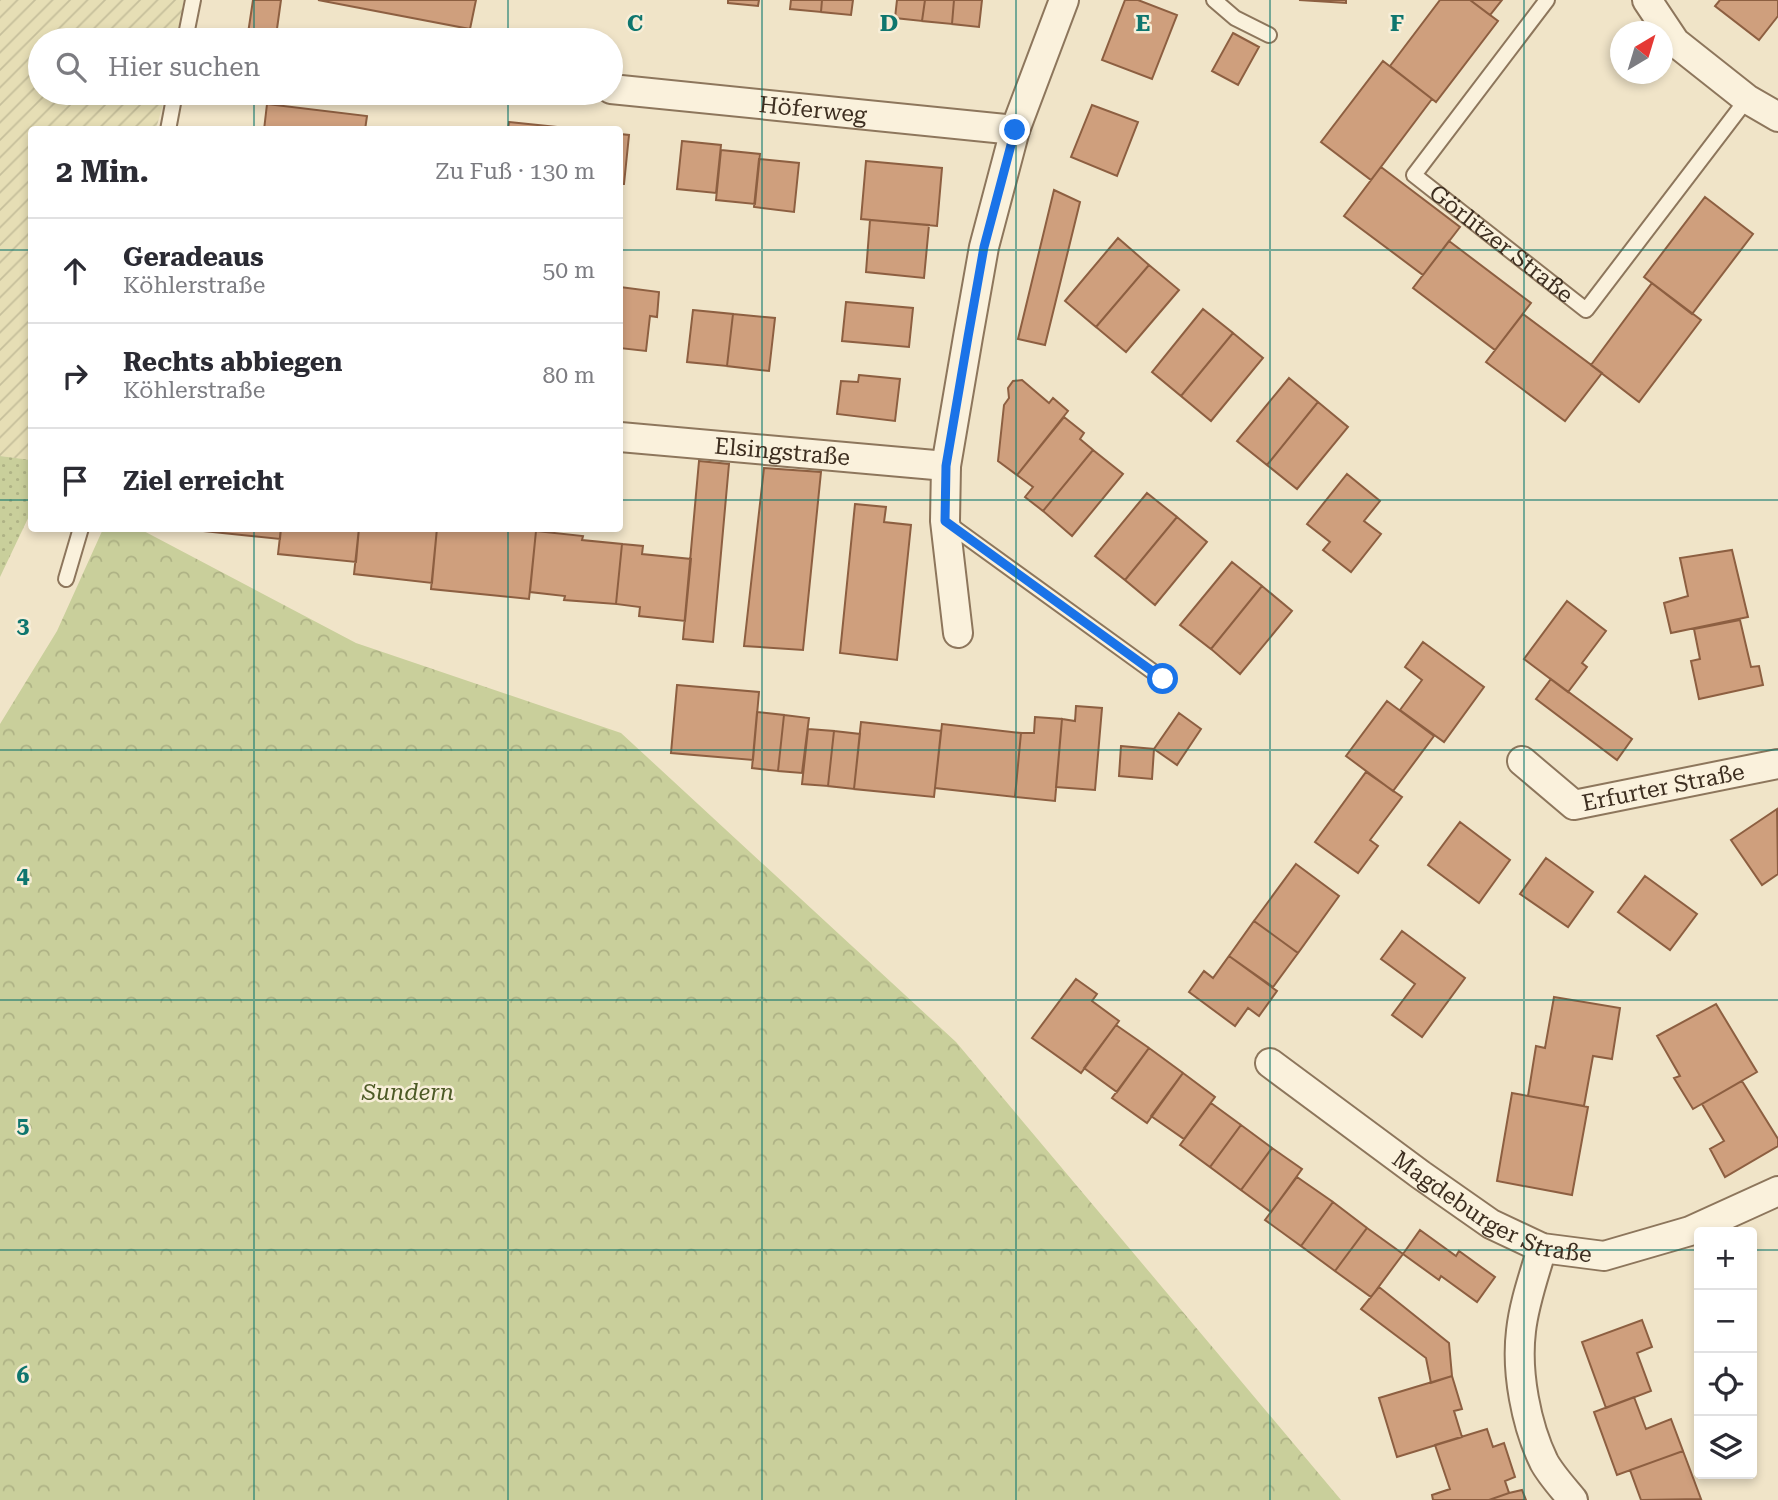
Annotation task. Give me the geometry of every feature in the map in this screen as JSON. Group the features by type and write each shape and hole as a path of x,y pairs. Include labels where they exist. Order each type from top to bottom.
{"street":[{"path":"958,634 945,521 946,466 984,247 1015,130 1064,0"},
{"path":"1647,0 1675,42 1747,99 1778,117"},
{"name":"Höferweg","path":"623,90 1015,130"},
{"name":"Elsingstraße","path":"623,437 946,466"},
{"name":"Erfurter Straße","path":"1522,761 1574,805 1778,764"},
{"name":"Magdeburger Straße","path":"1270,1063 1420,1175 1491,1224 1542,1248 1604,1256 1690,1231 1778,1191"},
{"path":"1542,1248 1521,1332 1520,1368 1527,1412 1545,1462 1573,1500"}],"lane":[{"path":"187,28 193,0"},
{"path":"1214,0 1235,18 1269,35"},
{"name":"Görlitzer Straße","path":"1547,0 1414,175 1586,310 1747,99"},
{"path":"169,126 173,105"},
{"path":"945,521 1163,679"},
{"path":"66,579 80,532"}],"shaded area":[{"path":"0,0 184,0 178,28 28,28 28,105 163,105 157,126 28,126 28,460 0,456"}],"green space":[{"path":"0,456 28,460 28,518 0,577"},
{"name":"Sundern","path":"102,532 146,532 356,643 621,733 956,1042 1341,1500 0,1500 0,724 57,631"}],"building":[{"path":"253,0 281,0 277,28 249,28"},
{"path":"318,0 476,0 470,28"},
{"path":"728,0 759,0 758,6 728,3"},
{"path":"791,0 822,0 821,12 790,9"},
{"path":"822,0 853,0 851,15 821,12"},
{"path":"897,0 925,0 922,21 895,18"},
{"path":"925,0 954,0 952,24 922,21"},
{"path":"954,0 982,0 979,27 952,24"},
{"path":"1125,0 1138,0 1177,15 1152,79 1102,60"},
{"path":"1299,0 1346,0 1346,3"},
{"path":"1440,0 1470,0 1498,21 1436,102 1390,66"},
{"path":"1470,0 1502,0 1490,15"},
{"path":"1720,0 1778,0 1778,16 1759,40 1715,6"},
{"path":"1233,33 1259,47 1238,85 1212,71"},
{"path":"1383,61 1432,99 1371,180 1321,142"},
{"path":"267,105 367,116 366,126 264,126"},
{"path":"1092,105 1138,122 1117,176 1071,157"},
{"path":"509,122 547,126 508,126"},
{"path":"623,134 629,135 623,184"},
{"path":"682,141 721,145 716,193 677,189"},
{"path":"721,150 760,154 755,204 716,200"},
{"path":"759,159 799,163 794,212 754,207"},
{"path":"866,161 942,168 937,226 861,219"},
{"path":"1381,167 1460,227 1423,275 1344,216"},
{"path":"1054,190 1080,202 1045,345 1018,339"},
{"path":"1705,197 1753,234 1692,314 1644,277"},
{"path":"870,220 929,225 924,278 866,272"},
{"path":"1118,238 1149,265 1096,327 1065,301"},
{"path":"1449,241 1531,303 1495,350 1413,288"},
{"path":"1149,265 1179,290 1126,352 1096,327"},
{"path":"1652,283 1701,320 1639,402 1591,365"},
{"path":"623,287 659,292 657,317 650,316 646,351 623,348"},
{"path":"846,302 913,308 909,347 842,341"},
{"path":"1203,309 1233,333 1181,396 1152,372"},
{"path":"693,310 733,314 727,366 687,362"},
{"path":"733,314 775,318 769,371 727,366"},
{"path":"1523,314 1602,373 1565,421 1486,362"},
{"path":"1233,333 1263,358 1211,421 1181,396"},
{"path":"859,375 900,379 895,421 837,414 841,381 858,382"},
{"path":"1289,378 1318,402 1267,465 1237,441"},
{"path":"1022,380 1049,403 1053,398 1068,411 1017,475 998,461 1004,405 1009,398 1008,388 1013,381"},
{"path":"1318,402 1348,427 1297,489 1267,465"},
{"path":"1064,417 1084,433 1080,439 1093,450 1043,511 1025,497 1033,487 1017,475"},
{"path":"1093,450 1123,474 1072,536 1043,511"},
{"path":"699,461 729,464 713,642 683,639"},
{"path":"764,468 821,472 803,650 744,646"},
{"path":"1347,474 1380,501 1364,521 1381,534 1351,572 1323,550 1330,542 1307,524"},
{"path":"1147,493 1177,517 1125,580 1095,556"},
{"path":"855,504 886,507 884,522 911,525 897,660 840,653"},
{"path":"1177,517 1207,542 1155,605 1125,580"},
{"path":"214,532 281,532 280,539"},
{"path":"281,532 359,532 356,562 278,554"},
{"path":"359,532 437,532 432,583 354,574"},
{"path":"437,532 536,532 529,599 431,589"},
{"path":"536,532 583,536 582,540 622,544 616,604 564,600 565,596 530,592"},
{"path":"622,544 643,546 642,554 691,559 685,621 639,616 640,607 616,604"},
{"path":"1732,550 1748,617 1671,633 1664,603 1688,596 1680,558"},
{"path":"1232,562 1262,586 1211,649 1180,625"},
{"path":"1262,586 1292,611 1240,674 1211,649"},
{"path":"1567,601 1606,631 1582,663 1587,667 1568,692 1524,659"},
{"path":"1740,620 1751,667 1759,666 1763,685 1699,699 1691,661 1700,659 1694,629"},
{"path":"1423,642 1484,687 1444,742 1400,710 1422,680 1405,667"},
{"path":"1551,679 1632,739 1617,760 1536,699"},
{"path":"677,685 759,692 753,760 671,753"},
{"path":"1387,701 1434,736 1393,791 1346,756"},
{"path":"1076,706 1102,708 1095,790 1056,787 1062,719 1075,721"},
{"path":"757,712 784,715 778,771 752,768"},
{"path":"1179,713 1201,729 1177,765 1154,749"},
{"path":"784,715 809,718 802,773 778,771"},
{"path":"1035,717 1062,719 1055,801 1015,797 1021,733 1034,733"},
{"path":"861,722 941,731 934,797 854,789"},
{"path":"942,724 1021,733 1015,797 935,788"},
{"path":"808,729 834,731 828,786 802,784"},
{"path":"834,731 860,734 854,789 828,786"},
{"path":"1121,746 1154,749 1152,779 1119,776"},
{"path":"1366,772 1402,797 1370,840 1378,846 1358,873 1315,842"},
{"path":"1777,809 1778,874 1762,885 1731,840"},
{"path":"1460,822 1510,860 1479,903 1428,865"},
{"path":"1546,858 1593,892 1568,927 1520,894"},
{"path":"1296,864 1339,896 1298,953 1254,921"},
{"path":"1645,876 1697,914 1670,950 1618,912"},
{"path":"1254,921 1298,953 1273,987 1229,956"},
{"path":"1402,931 1465,978 1422,1037 1392,1015 1415,984 1381,959"},
{"path":"1229,956 1277,991 1259,1016 1248,1008 1235,1026 1189,992 1204,971 1213,978"},
{"path":"1076,979 1097,994 1092,1001 1119,1021 1081,1073 1032,1038"},
{"path":"1554,997 1620,1008 1612,1059 1593,1056 1584,1106 1528,1096 1536,1046 1545,1048"},
{"path":"1716,1004 1757,1072 1693,1109 1674,1078 1680,1076 1657,1036"},
{"path":"1116,1025 1149,1048 1117,1092 1084,1068"},
{"path":"1149,1048 1183,1073 1147,1123 1112,1098"},
{"path":"1183,1073 1215,1097 1184,1139 1151,1116"},
{"path":"1742,1081 1778,1139 1778,1146 1725,1177 1710,1149 1724,1141 1702,1104"},
{"path":"1512,1093 1588,1107 1572,1195 1497,1181"},
{"path":"1211,1103 1241,1125 1210,1167 1180,1145"},
{"path":"1241,1125 1272,1148 1241,1190 1210,1167"},
{"path":"1272,1148 1302,1169 1271,1212 1241,1190"},
{"path":"1297,1177 1333,1202 1301,1246 1265,1220"},
{"path":"1333,1202 1367,1228 1335,1271 1301,1246"},
{"path":"1367,1228 1403,1254 1371,1297 1335,1271"},
{"path":"1420,1230 1456,1256 1459,1251 1495,1277 1477,1302 1441,1276 1439,1280 1403,1254"},
{"path":"1379,1287 1449,1343 1452,1376 1431,1383 1426,1358 1361,1309"},
{"path":"1642,1320 1652,1347 1637,1353 1651,1391 1606,1408 1582,1342"},
{"path":"1452,1376 1462,1409 1454,1411 1462,1437 1397,1457 1379,1398"},
{"path":"1634,1397 1646,1429 1671,1419 1683,1451 1617,1475 1594,1412"},
{"path":"1487,1429 1493,1447 1504,1443 1515,1477 1505,1481 1509,1493 1489,1500 1433,1500 1432,1495 1450,1489 1435,1445"},
{"path":"1683,1451 1701,1499 1641,1500 1630,1470"},
{"path":"1522,1490 1526,1500 1489,1500 1509,1493"}],"route":[{"path":"1015,130 984,247 946,466 945,521 1163,679"}]}
